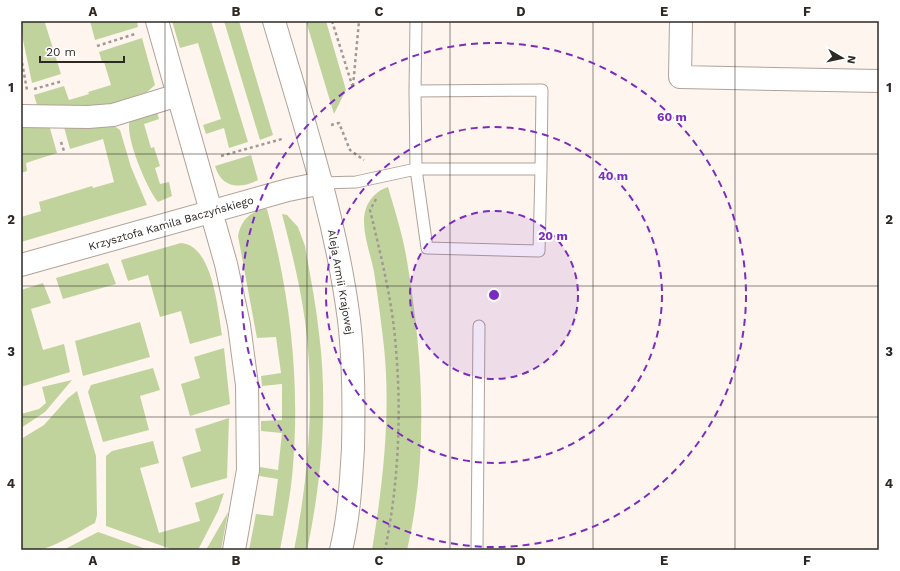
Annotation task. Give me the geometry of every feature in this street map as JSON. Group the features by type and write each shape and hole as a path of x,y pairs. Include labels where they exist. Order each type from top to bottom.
{"street":[{"name":"Aleja Armii Krajowej","path":"274,21 322,182 337,251 349,321 353,369 352,468 342,550"},
{"path":"681,21 680,77 879,81"},
{"path":"157,24 212,211 226,264 239,325 247,385 248,470 234,550"},
{"path":"27,116 88,117 113,115 178,95"},
{"name":"Krzysztofa Kamila Baczyńskiego","path":"21,265 212,211 322,182"}],"lane":[{"path":"415,91 542,90 539,251 427,248 416,169 415,91 416,21"},
{"path":"322,182 356,182 416,169 541,169"},
{"path":"478,550 479,326"}],"path":[{"path":"332,21 353,88 360,21"},
{"path":"97,46 157,24"},
{"path":"21,57 27,116"},
{"path":"41,87 63,81"},
{"path":"369,178 376,200 370,210 388,288 395,337 398,390 397,457 391,525 386,550"}],"green space":[{"path":"21,21 49,21 45,23 61,74 32,83 21,30"},
{"path":"90,21 137,21 138,27 95,40"},
{"path":"172,21 211,21 248,142 229,148 224,128 206,134 203,125 221,119 198,43 180,48"},
{"path":"224,21 239,21 273,135 260,140"},
{"path":"306,21 326,21 346,90 334,114"},
{"path":"142,38 155,85 147,92 107,105 37,105 34,95 64,86 69,100 111,85 104,62 102,62 99,52"},
{"path":"157,112 159,119 144,124 151,148 154,147 160,166 155,168 160,184 169,182 172,196 158,202 148,186 138,162 133,149 129,127 130,120"},
{"path":"21,124 49,125 57,153 26,163 27,171 21,173"},
{"path":"113,125 120,130 131,167 147,205 21,242 21,217 41,211 39,202 92,186 93,188 114,182 103,139 70,149 64,127"},
{"path":"251,155 258,180 238,186 227,183 218,174 215,166"},
{"path":"388,187 407,261 417,333 420,369 421,442 419,478 407,550 372,550 380,500 385,449 387,398 384,347 374,272 364,227 364,215 370,200 378,192"},
{"path":"262,209 267,209 282,272 294,369 295,433 293,466 280,550 249,550 256,514 273,516 278,479 259,476 260,467 278,470 282,433 261,431 261,421 282,420 282,384 262,386 261,376 281,373 276,337 257,338 238,236 243,222 253,213"},
{"path":"282,214 287,215 298,227 305,246 316,311 322,360 323,414 320,469 307,550 294,550 307,464 309,436 310,378 308,349 301,294"},
{"path":"181,243 192,247 200,255 207,267 216,296 222,335 190,344 181,311 160,317 148,275 128,281 121,260"},
{"path":"108,263 116,284 63,299 56,278"},
{"path":"43,283 51,303 31,309 43,350 64,344 70,372 21,387 21,290"},
{"path":"140,322 150,357 83,376 75,341"},
{"path":"224,348 230,404 190,416 181,384 200,378 194,357"},
{"path":"153,368 160,390 140,396 149,430 103,442 88,392 91,385"},
{"path":"72,380 45,412 21,428 21,414 39,409 46,403 42,387"},
{"path":"77,391 96,456 97,515 95,523 69,538 48,547 38,550 21,548 21,439 44,425 68,398"},
{"path":"229,418 227,478 191,488 182,457 201,451 195,429"},
{"path":"153,441 159,463 140,468 159,533 200,521 195,503 224,493 218,511 198,550 174,550 106,526 106,456 112,451"},
{"path":"228,512 221,550 206,550"},
{"path":"98,532 149,550 63,550"}]}
